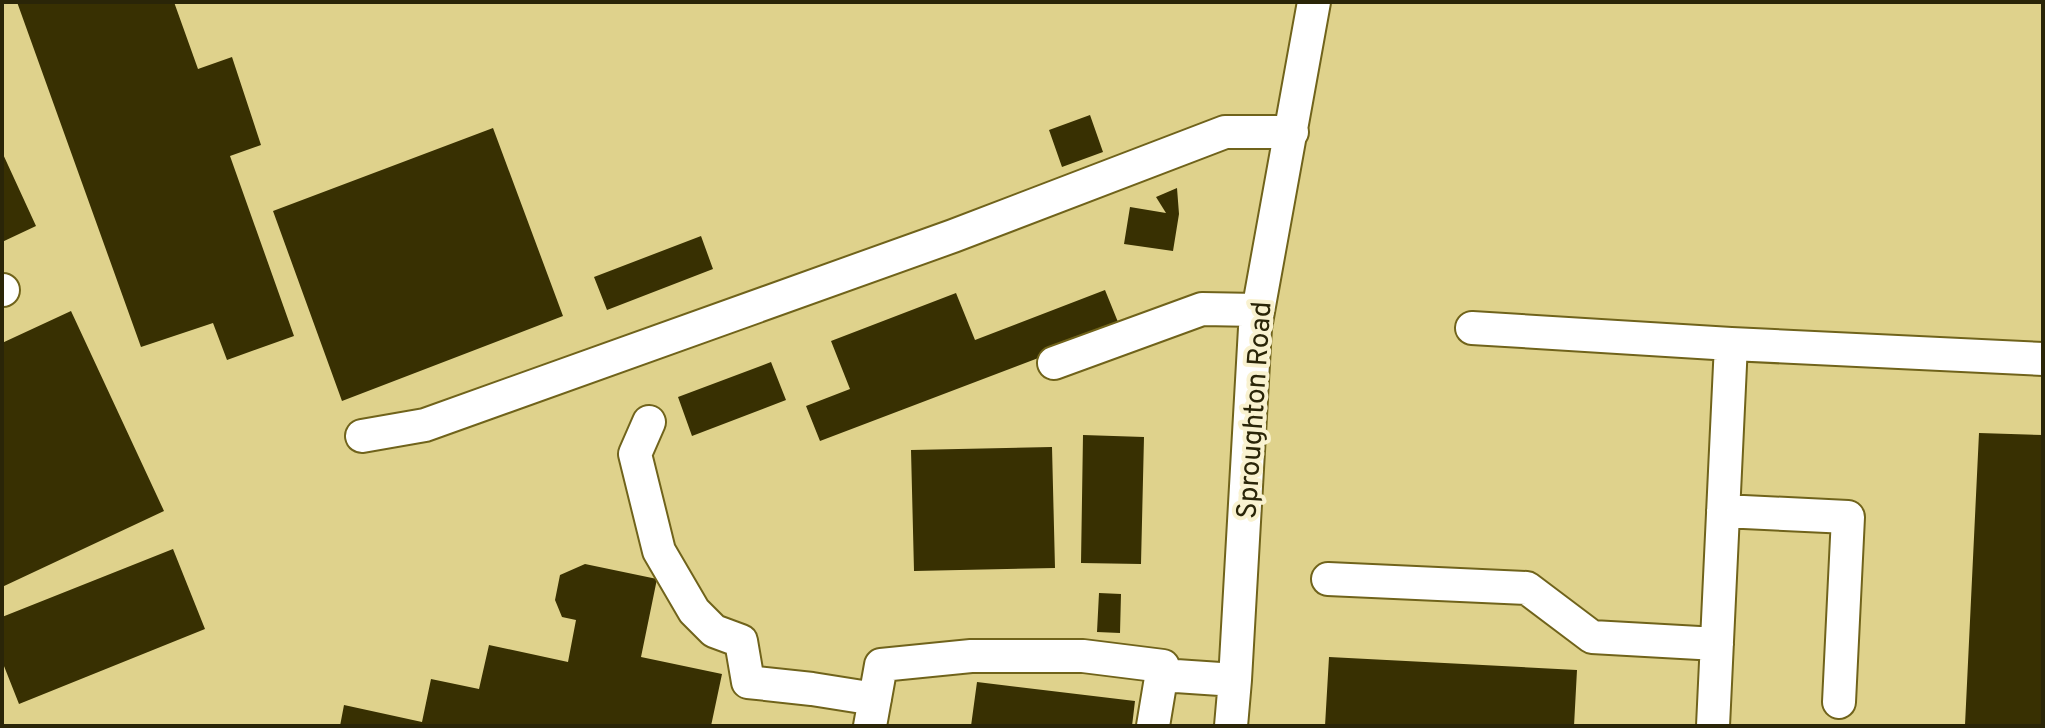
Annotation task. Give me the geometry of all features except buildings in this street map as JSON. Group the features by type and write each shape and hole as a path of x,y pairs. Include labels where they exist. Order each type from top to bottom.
{"street":[{"name":"Sproughton Road","path":"1231,726 1255,328 1314,2"},
{"path":"362,436 425,425 953,236 1225,132 1292,132"},
{"path":"1054,363 1202,309 1258,310"},
{"path":"1472,328 2043,359"},
{"path":"1713,726 1731,344"},
{"path":"649,422 635,454 659,551 694,611 714,631 741,641 748,682 812,689 872,712 881,665 971,656 1083,656 1163,666 1153,726"},
{"path":"1723,511 1848,517 1839,702"},
{"path":"1328,579 1527,588 1592,637 1717,644"},
{"path":"1161,675 1235,680"}]}
